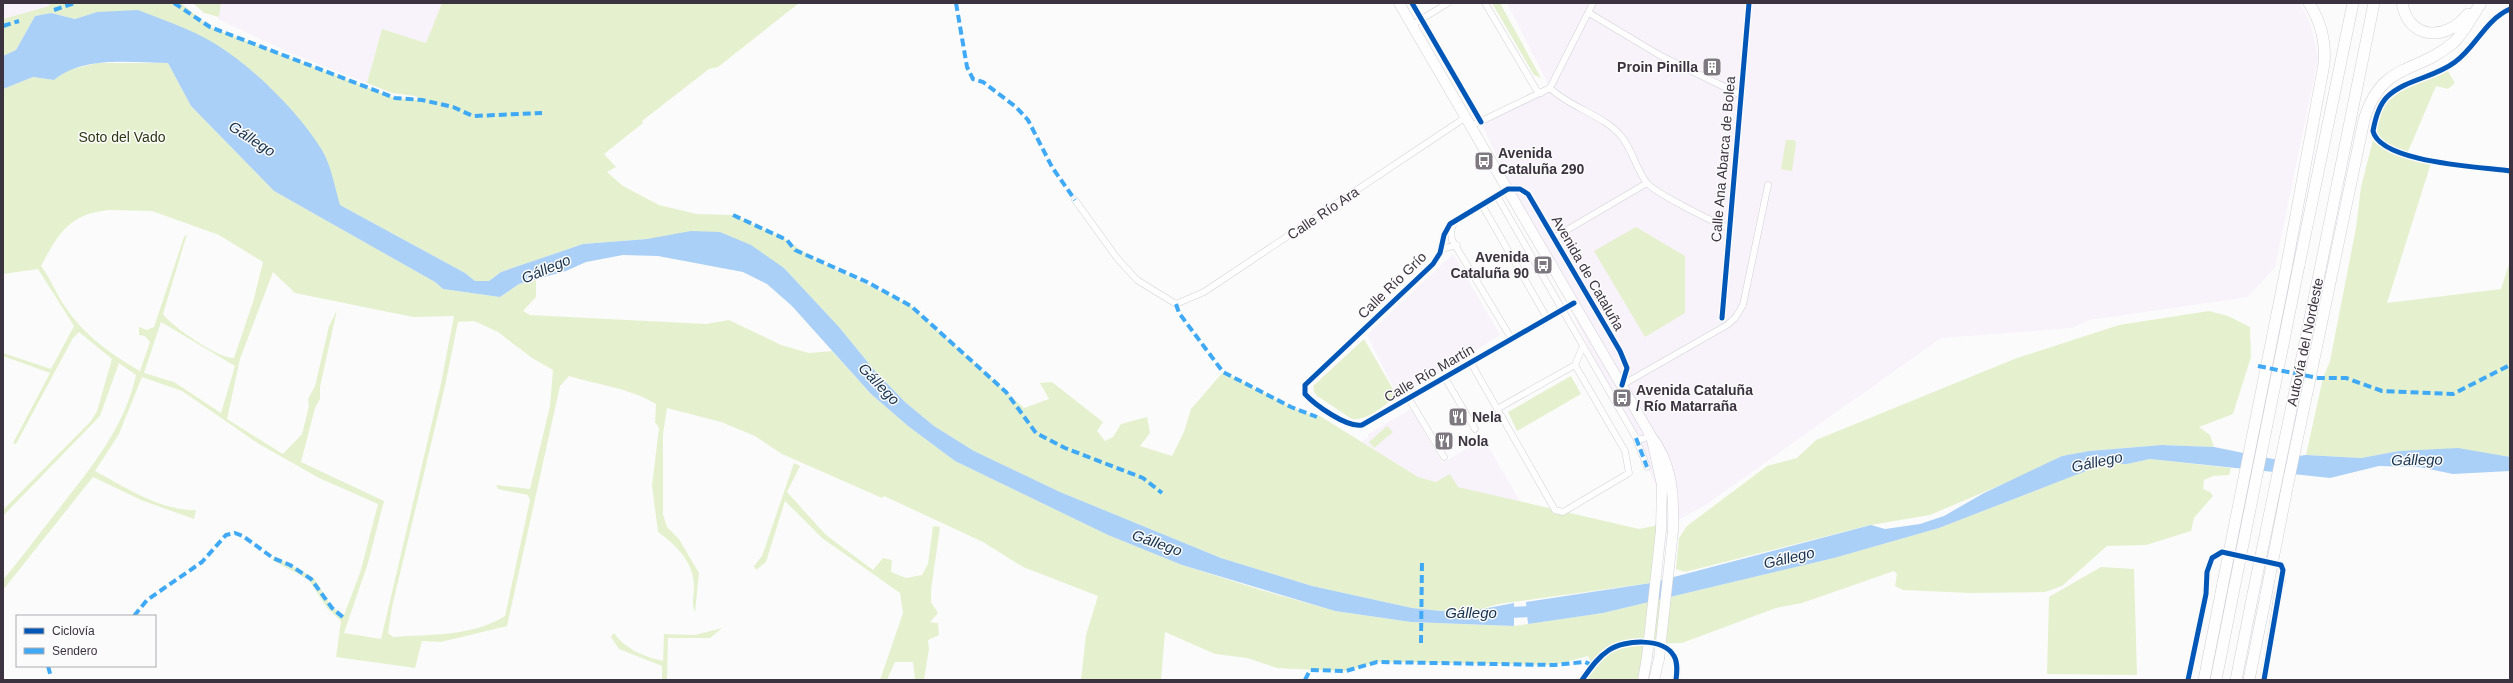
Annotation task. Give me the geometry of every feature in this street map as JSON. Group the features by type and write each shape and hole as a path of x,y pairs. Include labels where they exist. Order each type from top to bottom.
{"highway":[{"path":"2204,680 2286,269 2324,64 2325,51 2322,27 2309,3"},
{"name":"Autovía del Nordeste","path":"2216,680 2299,265 2354,3"},
{"name":"Autovía del Nordeste","path":"2236,680 2374,3"},
{"path":"2402,3 2405,14 2413,25 2423,31 2435,34 2445,32 2459,24 2474,3"},
{"path":"2249,680 2333,264 2364,120 2374,94 2393,74 2451,44 2465,28 2481,3"},
{"path":"2291,242 2300,213 2324,113 2339,70"},
{"path":"2333,264 2343,192 2363,91 2359,76"}],"main road":[{"name":"Avenida de Cataluña","path":"1399,3 1651,436 1662,452 1668,468 1673,502 1673,531 1659,659 1654,680"},
{"name":"Avenida de Cataluña","path":"1643,680 1647,657 1661,530 1662,485 1651,436"}],"street":[{"path":"1412,25 1448,3"},
{"path":"1485,3 1538,93"},
{"path":"1593,3 1550,88 1561,98 1595,117 1621,136 1647,184 1689,209 1729,228"},
{"name":"Calle Ana Abarca de Bolea","path":"1722,318 1749,3"},
{"path":"2510,9 2493,20 2466,52 2452,64 2413,81 2391,93 2380,108 2374,131 2381,143 2421,160 2510,171"},
{"path":"1589,13 1662,56 1741,96"},
{"name":"Calle Río Ara","path":"1075,200 1117,258 1137,280 1176,304 1204,292 1469,122 1550,88"},
{"path":"1554,237 1647,184"},
{"path":"1622,385 1727,325 1735,318 1743,305 1768,185"},
{"name":"Avenida de Cataluña","path":"1508,190 1520,189 1528,194 1554,237 1625,362 1627,372 1622,385"},
{"name":"Calle Río Grío","path":"1305,385 1433,264 1442,246 1448,226 1455,220 1508,190"},
{"path":"1497,196 1636,438 1647,467"},
{"path":"1482,205 1547,318"},
{"path":"1455,220 1451,231 1452,240 1511,338"},
{"path":"1442,246 1452,240"},
{"name":"Calle Río Grío","path":"1442,246 1457,246"},
{"name":"Calle Río Martín","path":"1305,385 1304,394 1312,401 1353,425 1366,423 1574,303"},
{"path":"1497,408 1575,365 1583,346"},
{"path":"1471,363 1555,510 1558,512 1563,512 1630,473 1625,451 1575,365"},
{"path":"1445,378 1475,429"},
{"path":"1409,399 1444,457"},
{"path":"1636,438 1642,439 1651,436"},
{"path":"2188,680 2206,594 2207,572 2212,558 2222,552"},
{"path":"2264,680 2277,596 2282,582 2281,565"},
{"path":"1582,680 1592,665 1614,648 1631,643 1653,644 1666,648 1674,656 1676,680"},
{"path":"1588,671 1588,680"}],"shaded area":[{"path":"3,3 49,3 49,6 3,19"},
{"path":"221,3 442,3 426,43 382,29 367,83 288,52 218,19"},
{"path":"1507,3 2300,3 2311,25 2318,58 2275,267 2248,297 2089,320 2072,328 1941,338 1704,506 1674,522 1511,187 1481,122 1550,88"},
{"path":"1453,254 1500,335 1399,399 1367,335"},
{"path":"1411,409 1442,463 1484,439 1522,505 1425,482 1361,442 1369,437 1368,434"}],"green space":[{"path":"49,3 181,3 210,27 395,98 421,100 415,96 392,93 367,83 382,29 426,43 442,3 799,3 718,67 709,69 642,121 643,123 604,154 616,167 607,172 623,186 659,205 697,214 733,215 787,240 812,258 911,306 1024,408 1049,399 1040,383 1052,382 1103,422 1097,431 1105,441 1113,437 1121,424 1147,417 1150,433 1140,446 1172,456 1184,432 1191,409 1223,372 1291,407 1306,413 1320,416 1418,477 1436,482 1450,474 1458,487 1639,529 1658,525 1651,583 1499,604 1477,610 1441,611 1412,608 1312,586 1221,558 1060,492 974,451 934,426 905,402 875,371 839,327 784,268 647,239 583,244 501,272 489,281 475,281 465,273 340,205 323,151 97,12 75,19 51,13 35,16 16,50 3,56 3,19 49,6"},
{"path":"193,3 221,3 219,17 204,13"},
{"path":"1492,3 1500,3 1541,78 1534,75"},
{"name":"Soto del Vado","path":"97,63 168,63 191,106 274,191 435,282 443,289 500,297 519,284 536,280 536,297 523,311 530,315 706,324 729,320 781,345 809,353 832,351 871,394 908,426 955,461 1108,535 1182,565 1335,611 1411,622 1514,626 1603,613 1834,558 1939,528 2104,464 2127,464 2150,459 2231,468 2229,475 2213,476 2204,480 2203,489 2210,492 2213,496 2194,518 2191,531 2146,545 2107,546 2062,586 2045,592 1970,593 1903,590 1895,586 1897,574 1894,571 1802,603 1776,608 1682,643 1645,644 1640,680 1588,680 1588,671 1592,665 1588,656 1554,665 1377,662 1346,671 1277,668 1247,658 1215,654 1165,632 1161,680 1081,680 1086,635 1098,596 1023,567 983,542 884,496 882,498 782,454 755,436 721,422 667,408 663,434 663,514 667,527 679,539 699,573 695,612 693,603 694,587 691,570 683,555 658,532 652,486 659,428 655,422 656,404 625,390 569,376 560,386 507,626 441,642 422,641 415,668 336,657 341,621 327,608 309,580 272,560 274,556 314,578 332,607 344,615 360,573 378,504 319,478 259,444 182,391 142,377 119,434 95,471 144,497 170,507 196,510 194,519 141,500 93,477 3,590 3,580 82,479 105,447 124,412 136,375 119,363 100,416 3,516 3,510 91,421 97,411 112,359 79,332 73,338 16,444 13,443 50,373 3,356 3,353 51,369 74,326 38,269 3,274 3,89 33,77 54,80 64,71","holes":["108,210 152,211 219,235 263,262 253,302 234,358 227,357 207,348 175,326 163,314 187,234 184,237 154,327 147,330 139,327 139,335 145,336 150,342 140,371 99,344 81,327 62,303 41,266 53,244 66,228 74,221 94,212","273,272 295,293 413,317 454,316 440,388 381,639 344,633 368,563 384,501 301,462 315,408 320,399 320,387 337,310 329,326 315,386 308,399 309,406 302,434 283,454 227,419 240,359","474,321 498,332 532,358 553,370 550,406 530,489 496,485 498,489 528,495 530,500 505,616 492,623 465,631 436,635 393,637 388,633 392,607 445,386 458,322","161,322 235,366 221,413 174,382 144,373"]},
{"path":"2446,68 2455,83 2448,89 2436,86 2407,154 2431,163 2387,303 2501,289 2510,261 2510,457 2399,451 2361,458 2306,455 2323,378 2330,361 2356,228 2361,187 2374,136 2377,116 2391,93"},
{"path":"1786,140 1794,140 1796,143 1792,171 1781,169"},
{"path":"1636,227 1685,256 1685,313 1645,337 1594,251"},
{"path":"2209,311 2228,316 2250,327 2251,357 2233,414 2199,427 2210,435 2214,447 2162,445 2089,451 2062,456 2017,478 1930,515 1871,525 1685,572 1676,569 1679,538 1687,526 1767,466 1797,458 1816,440 2017,358 2119,325"},
{"path":"1364,339 1397,396 1370,415 1364,418 1352,419 1317,396 1314,392 1313,386"},
{"path":"1571,376 1581,394 1517,431 1508,412"},
{"path":"1387,426 1393,432 1374,448 1369,442"},
{"path":"794,463 800,466 787,492 826,535 873,570 883,558 892,560 891,572 906,578 922,575 928,564 933,526 940,527 931,590 931,602 938,613 930,622 938,623 939,635 928,640 929,649 924,680 915,680 913,662 895,662 887,680 880,680 903,613 900,593 822,538 785,501 766,562 756,570 754,566 762,556"},
{"path":"2101,567 2134,569 2137,675 2047,674 2049,597"},
{"path":"722,628 710,638 668,638 667,680 662,680 662,666 619,649 611,637 614,633 618,639 636,652 663,661 664,634 695,635"}],"water":[{"path":"138,10 186,29 214,43 244,64 274,91 288,105 322,150 330,170 340,205 465,273 475,281 489,281 501,272 583,244 647,239 691,231 720,232 751,245 784,268 839,327 875,371 905,402 934,426 974,451 1060,492 1221,558 1312,586 1412,608 1441,611 1477,610 1514,603 1514,626 1411,622 1335,611 1182,565 1108,535 955,461 908,426 871,394 792,306 767,284 743,272 658,256 623,255 586,262 566,271 519,284 500,297 443,289 435,282 274,191 191,106 168,63 109,62 94,64 79,67 66,72 54,80 33,77 3,89 3,56 16,50 35,16 51,13 75,19 97,12"},
{"path":"2162,445 2214,447 2273,459 2306,455 2361,458 2399,451 2458,448 2510,457 2510,471 2453,474 2419,467 2379,466 2330,478 2150,459 2127,464 2104,464 1939,528 1834,558 1603,613 1528,624 1526,602 1651,583 1871,525 1885,529 1920,524 1944,516 1984,493 2062,456 2089,451"}],"waterway":[{"name":"Gállego","path":"1499,613 1542,611"}],"tunnel":[{"path":"2226,553 2274,564"}],"marked path":[{"path":"54,10 75,3"},
{"path":"174,3 210,27 395,98 422,100 453,107 473,116 542,113"},
{"path":"956,3 967,67 973,79 983,82 1016,107 1028,120 1052,167 1075,200"},
{"path":"3,26 19,21"},
{"path":"733,215 787,240 795,250 867,282 911,306 1006,392 1036,433 1065,448 1143,478 1162,493"},
{"path":"1176,304 1179,313 1223,372 1291,407 1317,417"},
{"path":"2258,366 2318,378 2346,378 2382,391 2453,394 2510,365"},
{"path":"1636,438 1647,467"},
{"path":"135,615 147,600 202,562 226,535 235,533 243,536 273,558 290,565 311,579 332,608 345,619"},
{"path":"1421,643 1422,560"},
{"path":"1305,680 1310,670 1346,671 1377,662 1554,665 1585,662 1592,665"},
{"path":"48,667 51,677"}],"cycle path":[{"path":"1412,3 1481,122"},
{"path":"1722,318 1749,3"},
{"path":"2510,9 2494,20 2469,49 2455,62 2438,72 2403,86 2387,97 2379,109 2373,131 2380,142 2394,150 2412,157 2434,162 2510,171"},
{"path":"1574,303 1362,425 1348,423 1332,415 1305,394 1305,385 1433,264 1440,253 1444,235 1450,224 1508,189 1520,189 1528,194 1620,351 1627,368 1622,385"},
{"path":"2188,680 2206,594 2207,572 2212,558 2222,552 2281,565 2283,570 2264,680"},
{"path":"1582,680 1597,660 1609,650 1633,642 1653,643 1669,650 1674,656 1677,665 1676,680"}],"place":[{"name":"Proin Pinilla","path":"1712,67"},
{"name":"Avenida Cataluña 290","path":"1484,161"},
{"name":"Avenida Cataluña 90","path":"1543,265"},
{"name":"Avenida Cataluña / Río Matarraña","path":"1622,398"},
{"name":"Nela","path":"1458,417"},
{"name":"Nola","path":"1444,441"}]}
